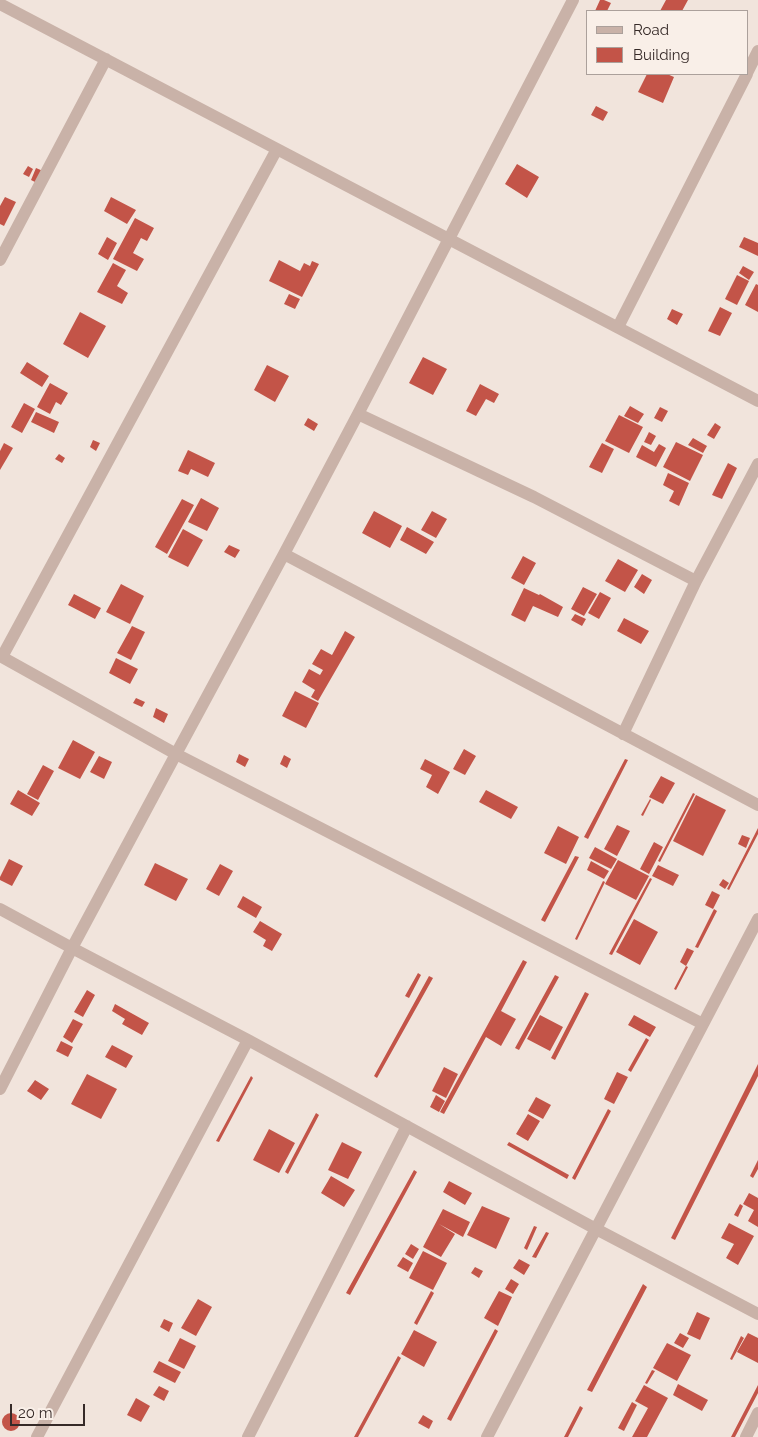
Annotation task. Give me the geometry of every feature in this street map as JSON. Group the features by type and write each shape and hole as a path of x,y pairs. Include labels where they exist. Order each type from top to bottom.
{"street":[{"path":"0,1089 72,948 358,414 573,0"},
{"path":"0,4 758,401"},
{"path":"748,72 758,51"},
{"path":"0,260 106,59"},
{"path":"618,327 746,75"},
{"path":"277,149 1,657 176,754 703,1024"},
{"path":"358,414 534,497 696,580"},
{"path":"623,734 696,580 758,464"},
{"path":"284,554 758,806"},
{"path":"0,909 758,1314"},
{"path":"487,1437 758,919"},
{"path":"36,1437 248,1040"},
{"path":"248,1437 407,1126"},
{"path":"746,1437 758,1413"}],"building":[{"path":"600,0 611,3 608,10 595,10"},
{"path":"666,0 688,0 683,10 661,10"},
{"path":"646,75 669,75 674,77 663,103 638,92"},
{"path":"596,106 608,112 603,121 591,115"},
{"path":"517,164 539,177 527,198 505,184"},
{"path":"28,166 33,169 29,177 23,174"},
{"path":"36,168 43,171 37,183 31,180"},
{"path":"5,197 16,202 4,226 0,224 0,206"},
{"path":"111,197 136,210 127,224 104,211"},
{"path":"135,218 154,228 147,241 141,238 133,253 144,259 137,271 113,259"},
{"path":"107,237 117,243 108,260 98,254"},
{"path":"744,237 758,243 758,256 739,247"},
{"path":"279,260 300,271 304,263 310,266 312,261 319,264 302,297 269,281"},
{"path":"113,263 126,270 117,286 128,293 122,304 97,292"},
{"path":"743,266 754,272 749,280 739,273"},
{"path":"737,275 749,281 737,305 725,299"},
{"path":"756,284 758,285 758,312 745,305"},
{"path":"289,294 300,299 295,309 284,304"},
{"path":"720,307 732,313 720,336 708,331"},
{"path":"672,309 683,314 677,325 667,319"},
{"path":"80,312 106,326 88,358 63,344"},
{"path":"423,357 447,369 433,395 409,383"},
{"path":"27,362 49,376 42,387 20,373"},
{"path":"267,365 289,376 275,402 254,390"},
{"path":"50,383 68,393 61,405 56,402 50,414 37,407"},
{"path":"480,384 499,394 494,403 486,399 476,416 466,411"},
{"path":"24,403 35,409 22,433 11,427"},
{"path":"630,406 644,414 638,423 624,416"},
{"path":"660,407 668,411 662,422 654,418"},
{"path":"36,412 59,422 54,433 31,422"},
{"path":"619,415 643,427 629,453 605,441"},
{"path":"308,418 318,424 314,431 304,425"},
{"path":"715,423 721,427 714,439 707,435"},
{"path":"649,432 656,436 651,445 644,442"},
{"path":"693,438 707,446 703,453 688,445"},
{"path":"93,440 100,443 96,451 90,447"},
{"path":"676,442 703,455 690,481 663,467"},
{"path":"4,443 13,448 0,470 0,451"},
{"path":"602,443 614,449 602,473 589,467"},
{"path":"659,444 666,448 656,467 636,457 642,445 654,452"},
{"path":"188,450 215,463 208,477 191,469 188,475 178,471"},
{"path":"59,454 65,458 62,463 55,459"},
{"path":"728,463 737,468 722,499 712,495"},
{"path":"668,473 689,483 679,506 669,501 674,491 663,485"},
{"path":"201,498 219,508 207,531 188,522"},
{"path":"182,499 194,505 167,554 155,547"},
{"path":"374,511 402,526 390,548 362,533"},
{"path":"432,511 447,519 436,538 421,530"},
{"path":"407,527 434,542 426,554 400,540"},
{"path":"183,529 203,540 188,567 168,557"},
{"path":"229,545 240,550 235,558 224,552"},
{"path":"523,556 536,563 524,585 511,578"},
{"path":"618,559 638,570 625,592 605,581"},
{"path":"642,574 652,580 644,594 634,587"},
{"path":"121,584 144,596 130,624 106,612"},
{"path":"583,587 597,594 584,616 571,609"},
{"path":"524,588 540,594 563,607 558,617 533,606 525,622 511,615"},
{"path":"600,592 611,598 599,619 588,613"},
{"path":"74,594 101,608 95,619 68,605"},
{"path":"575,614 586,619 582,626 571,620"},
{"path":"624,618 649,631 641,644 617,631"},
{"path":"132,626 145,632 131,660 117,653"},
{"path":"345,631 355,637 318,701 311,697 315,690 302,682 309,669 320,675 323,670 312,664 321,649 332,655"},
{"path":"116,658 138,669 130,684 109,673"},
{"path":"295,691 319,703 306,728 282,716"},
{"path":"136,698 145,702 142,707 133,703"},
{"path":"156,708 168,714 164,723 153,717"},
{"path":"73,740 95,752 80,779 58,768"},
{"path":"464,749 476,756 465,775 453,769"},
{"path":"239,754 249,759 245,767 236,762"},
{"path":"284,755 291,759 287,768 280,764"},
{"path":"99,756 112,762 104,779 90,772"},
{"path":"425,759 450,772 438,794 426,787 432,775 420,769"},
{"path":"625,759 628,760 588,839 584,837"},
{"path":"43,765 54,771 38,800 27,794"},
{"path":"661,776 675,783 663,804 649,797"},
{"path":"18,790 40,803 32,816 10,804"},
{"path":"486,790 518,807 511,819 479,802"},
{"path":"693,793 695,794 660,862 658,861"},
{"path":"696,795 726,810 703,856 673,841"},
{"path":"651,800 643,816 641,815"},
{"path":"617,825 630,831 617,856 604,849"},
{"path":"558,826 579,837 566,864 544,853"},
{"path":"758,828 758,834 729,890 727,889"},
{"path":"742,835 750,838 746,848 738,844"},
{"path":"654,842 663,847 649,874 640,869"},
{"path":"595,847 617,859 611,869 589,858"},
{"path":"575,856 579,857 545,922 541,920"},
{"path":"9,859 23,866 12,886 0,880"},
{"path":"618,860 649,876 636,900 605,884"},
{"path":"591,861 609,871 604,879 587,870"},
{"path":"155,863 188,879 176,901 144,885"},
{"path":"220,864 233,871 219,896 206,889"},
{"path":"658,865 679,875 673,886 652,876"},
{"path":"650,878 652,879 612,955 609,954"},
{"path":"723,879 729,883 725,889 719,885"},
{"path":"603,881 605,882 577,940 575,939"},
{"path":"712,891 720,895 713,909 705,905"},
{"path":"243,896 262,907 256,918 237,907"},
{"path":"714,909 717,911 698,948 695,947"},
{"path":"634,919 658,932 640,965 616,952"},
{"path":"260,921 282,934 272,951 263,946 266,940 253,932"},
{"path":"687,948 694,951 686,966 680,962"},
{"path":"523,960 527,962 501,1011 516,1019 501,1046 486,1037 444,1114 440,1112"},
{"path":"686,966 688,967 676,990 674,989"},
{"path":"418,973 421,975 409,998 405,996"},
{"path":"555,975 559,977 519,1050 515,1048"},
{"path":"429,976 433,978 377,1078 374,1076"},
{"path":"87,990 95,995 83,1017 74,1012"},
{"path":"585,992 589,994 555,1060 551,1058"},
{"path":"115,1004 149,1023 142,1035 122,1024 125,1019 112,1011"},
{"path":"540,1015 563,1027 550,1051 527,1039"},
{"path":"634,1015 656,1027 650,1037 628,1025"},
{"path":"73,1019 83,1024 72,1043 63,1037"},
{"path":"646,1038 649,1040 631,1072 628,1070"},
{"path":"61,1041 73,1047 68,1057 56,1051"},
{"path":"112,1045 133,1056 126,1068 105,1057"},
{"path":"758,1064 758,1076 675,1240 671,1238"},
{"path":"444,1067 458,1074 446,1098 432,1091"},
{"path":"617,1072 628,1077 614,1104 604,1099"},
{"path":"87,1074 117,1089 101,1119 71,1104"},
{"path":"251,1076 253,1078 219,1142 216,1141"},
{"path":"35,1080 49,1089 41,1100 27,1091"},
{"path":"436,1095 445,1101 439,1112 430,1107"},
{"path":"536,1097 551,1105 543,1119 528,1111"},
{"path":"608,1109 611,1111 575,1180 572,1178"},
{"path":"316,1113 319,1115 288,1174 285,1172"},
{"path":"528,1114 540,1121 528,1141 516,1134"},
{"path":"269,1129 295,1143 279,1173 253,1160"},
{"path":"342,1142 362,1152 348,1179 328,1170"},
{"path":"509,1142 569,1175 567,1179 507,1145"},
{"path":"758,1160 758,1169 753,1178 750,1176"},
{"path":"414,1170 417,1172 350,1295 346,1293"},
{"path":"331,1176 355,1190 344,1207 321,1193"},
{"path":"449,1181 472,1193 465,1205 443,1192"},
{"path":"749,1193 758,1198 758,1227 748,1221 754,1210 743,1204"},
{"path":"740,1204 743,1206 738,1217 734,1215"},
{"path":"482,1206 510,1218 496,1249 467,1235"},
{"path":"443,1209 470,1222 463,1237 439,1224 455,1234 441,1257 423,1247"},
{"path":"729,1223 754,1236 738,1265 726,1258 734,1244 721,1238"},
{"path":"534,1226 537,1227 527,1250 524,1248"},
{"path":"546,1232 549,1233 536,1258 532,1257"},
{"path":"411,1244 419,1249 413,1259 405,1254"},
{"path":"423,1251 447,1263 433,1290 409,1278"},
{"path":"403,1257 413,1263 408,1272 397,1266"},
{"path":"519,1259 530,1265 524,1275 513,1268"},
{"path":"475,1267 483,1271 479,1278 471,1273"},
{"path":"511,1279 519,1284 513,1294 505,1289"},
{"path":"643,1284 647,1287 592,1392 587,1390"},
{"path":"431,1291 434,1293 417,1325 414,1323"},
{"path":"499,1291 512,1297 498,1326 484,1318"},
{"path":"198,1299 212,1307 196,1336 181,1328"},
{"path":"697,1312 710,1318 700,1340 687,1334"},
{"path":"164,1319 173,1323 169,1332 160,1327"},
{"path":"495,1329 498,1331 451,1421 447,1419"},
{"path":"414,1330 437,1342 424,1367 401,1354"},
{"path":"680,1333 689,1338 683,1348 674,1343"},
{"path":"748,1333 758,1338 758,1363 737,1352"},
{"path":"741,1336 744,1338 732,1360 730,1359"},
{"path":"180,1338 196,1346 184,1369 168,1361"},
{"path":"667,1343 691,1355 677,1381 653,1368"},
{"path":"398,1356 401,1358 358,1437 354,1437"},
{"path":"159,1361 181,1372 175,1383 153,1372"},
{"path":"652,1370 655,1371 647,1384 645,1383"},
{"path":"678,1384 708,1400 702,1411 673,1395"},
{"path":"644,1385 668,1398 647,1437 632,1437 648,1408 635,1401"},
{"path":"758,1385 758,1393 735,1437 731,1437"},
{"path":"159,1386 169,1391 164,1401 153,1395"},
{"path":"136,1398 150,1406 141,1422 127,1415"},
{"path":"632,1402 637,1405 624,1431 618,1428"},
{"path":"580,1406 583,1408 568,1437 564,1437"},
{"path":"11,1413 17,1416 20,1422 17,1428 11,1431 5,1428 2,1422 5,1416"},
{"path":"423,1415 433,1421 429,1429 418,1423"}]}
